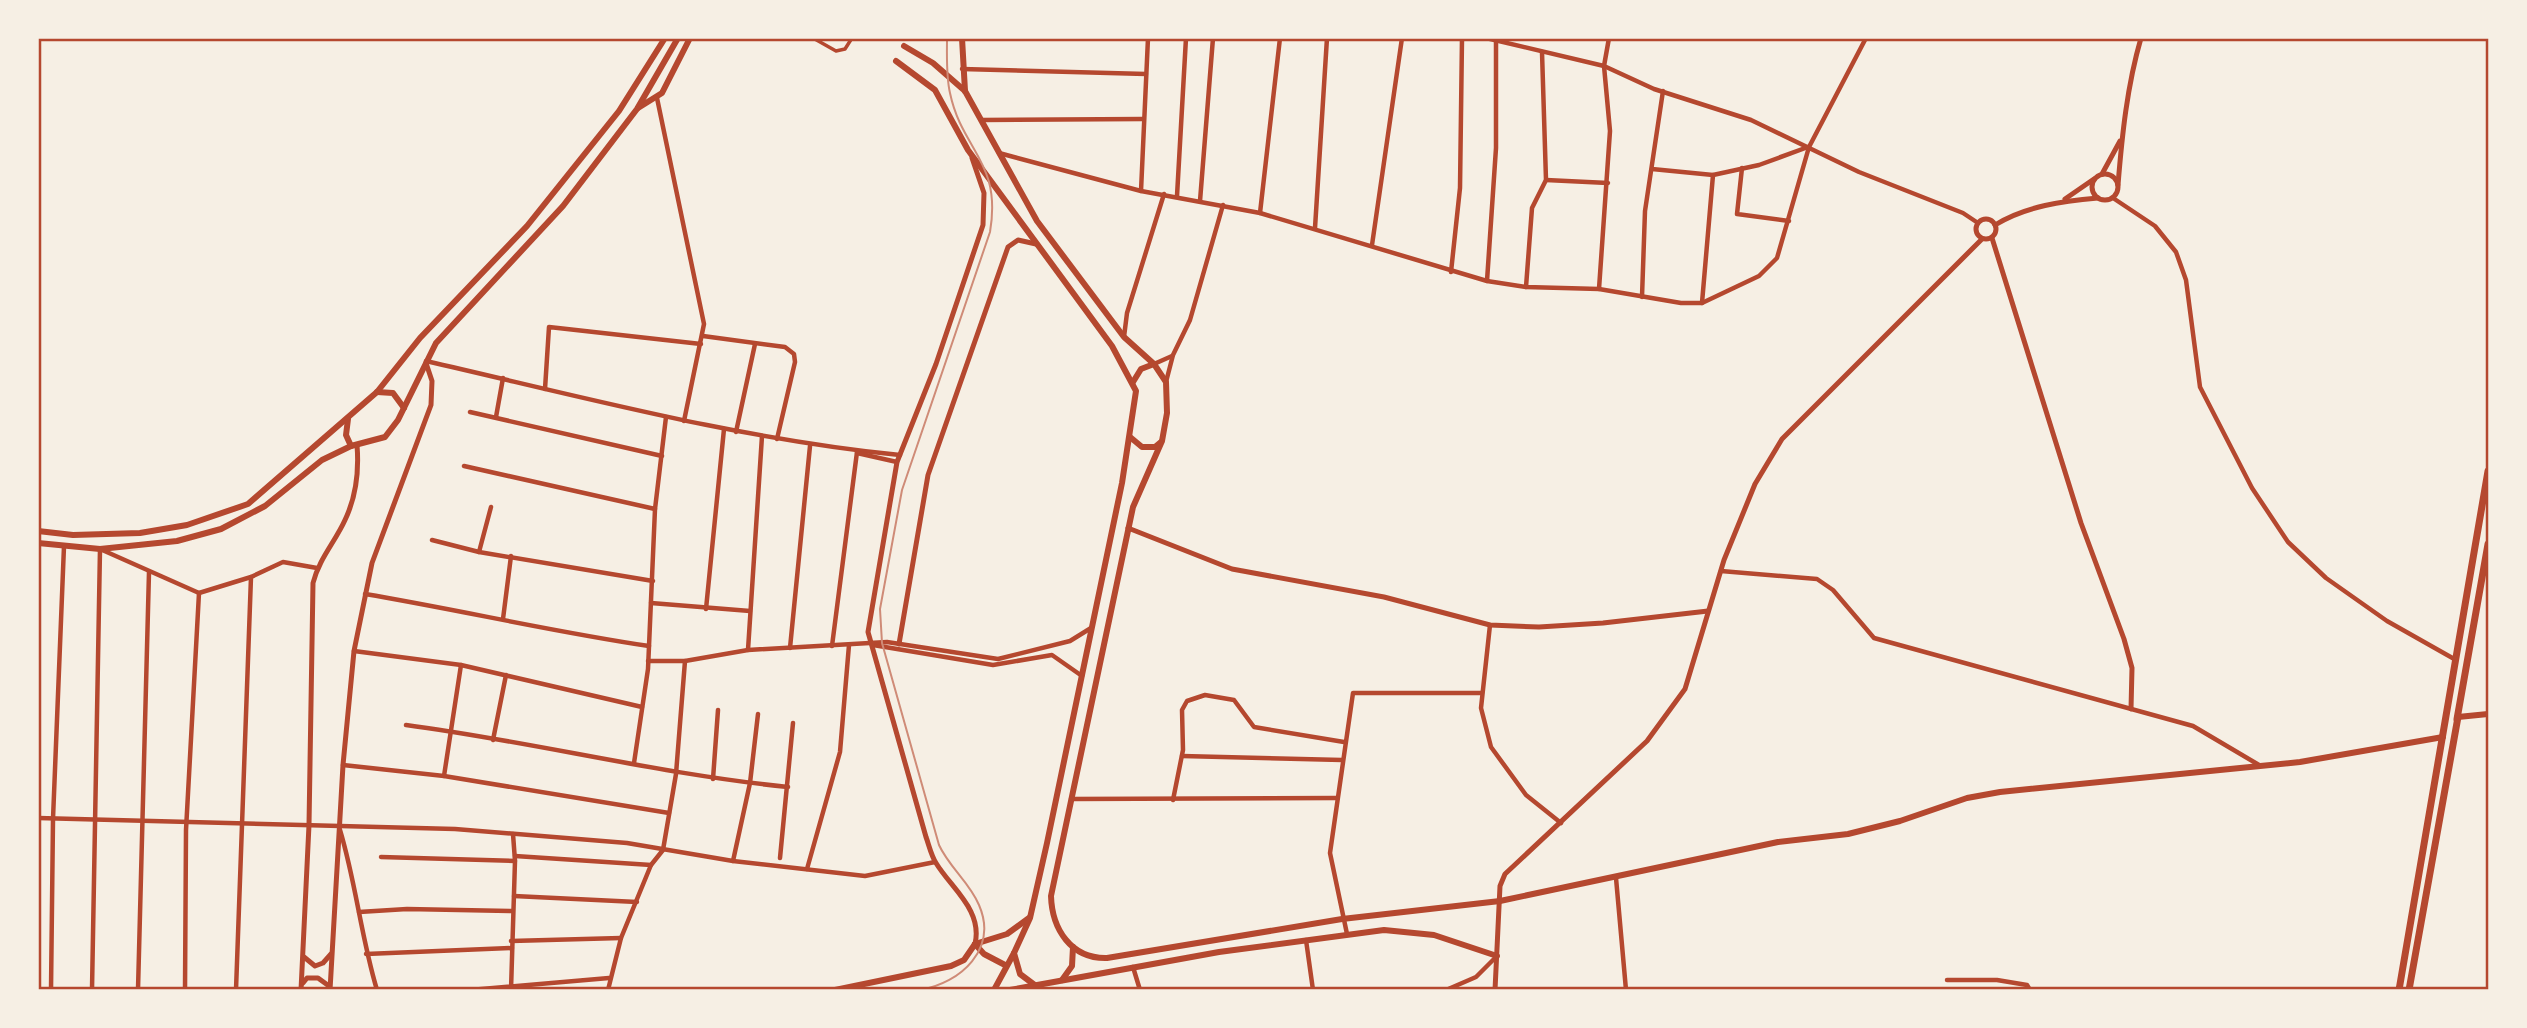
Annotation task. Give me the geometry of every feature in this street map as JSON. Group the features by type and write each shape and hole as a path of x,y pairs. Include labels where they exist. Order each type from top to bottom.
{"main road":[{"path":"38,531 73,535 140,533 187,525 248,504 377,392 420,338 551,198 635,89 665,38"},
{"path":"38,543 100,549 177,541 221,529 265,506 313,467 354,445 385,437 404,408 426,361 449,328 563,205 636,109 678,38"},
{"path":"636,109 657,98 667,85 690,38"},
{"path":"962,38 965,91"},
{"path":"904,46 933,64 965,91 996,152 1037,220 1124,337 1154,364 1166,382 1162,441 1133,508 1128,528 1051,896 1055,923 1081,954 1107,958 1342,919 1500,901 1778,842 1848,834 1900,821 1967,798 2300,762 2443,737 2458,717"},
{"path":"896,61 935,90 968,150 1112,346 1133,382 1136,401 1082,676 1030,918 994,989"},
{"path":"1133,382 1142,369 1154,364"},
{"path":"377,392 393,393 404,408"},
{"path":"348,419 346,435 354,445"},
{"path":"1130,437 1142,447 1155,447 1162,441"},
{"path":"2399,989 2488,471"},
{"path":"2409,989 2488,544"},
{"path":"2445,724 2458,717 2488,714"},
{"path":"835,989 951,966 964,960 975,944 1007,934 1030,918"},
{"path":"1010,989 1133,966 1306,939 1384,930 1434,934 1497,956"},
{"path":"975,944 984,954 1005,965"},
{"path":"1062,981 1072,966 1073,947"},
{"path":"1014,953 1020,974 1035,986"}],"street":[{"path":"813,38 835,51 845,49 852,38"},
{"path":"1141,191 1148,38"},
{"path":"1177,196 1186,38"},
{"path":"1200,201 1213,38"},
{"path":"1260,213 1280,38"},
{"path":"1315,228 1327,38"},
{"path":"1372,245 1402,38"},
{"path":"1451,272 1460,188 1462,38"},
{"path":"1486,38 1604,66 1663,91 1751,120 1859,172 1963,213 1978,223"},
{"path":"1599,289 1608,183 1610,131 1604,66 1609,38"},
{"path":"996,152 1141,191 1260,213 1487,281 1526,287 1599,289 1642,297 1702,303 1759,276 1777,258 1809,147 1867,38"},
{"path":"2113,198 2118,185 2122,135 2133,64 2141,38"},
{"path":"1487,281 1496,148 1496,40"},
{"path":"1526,287 1532,208 1546,180 1542,52"},
{"path":"962,69 1146,74"},
{"path":"1642,297 1645,211 1663,91"},
{"path":"657,98 696,282 703,336 684,421"},
{"path":"981,120 1143,119"},
{"path":"2063,201 2102,174 2122,135"},
{"path":"1652,169 1713,175 1759,165 1809,147"},
{"path":"968,150 985,193 984,225 936,365 897,462 867,639 872,645 917,810 935,862 965,900 975,928 975,944"},
{"path":"1742,168 1737,214 1788,221"},
{"path":"2102,174 2115,177 2118,185"},
{"path":"1702,303 1713,175"},
{"path":"2094,179 2092,187 2098,198"},
{"path":"1546,180 1608,183"},
{"path":"1124,337 1127,313 1164,194"},
{"path":"2131,709 2132,668 2124,639 2076,510 1992,238 1995,225 2014,215 2063,201 2113,198 2155,226 2176,252 2186,279 2200,387 2252,488 2288,542 2326,578 2387,621 2456,660"},
{"path":"1166,382 1173,355 1190,320 1223,205"},
{"path":"1978,223 1988,219 1995,225"},
{"path":"1978,223 1976,230 1982,239"},
{"path":"1495,989 1500,886 1505,874 1647,741 1685,689 1721,571 1755,484 1783,439 1982,239 1992,238"},
{"path":"899,644 928,475 1008,247 1018,240 1036,244"},
{"path":"545,389 550,327 701,344"},
{"path":"703,336 785,347 794,354 795,362 777,439"},
{"path":"736,432 755,344"},
{"path":"1154,364 1173,355"},
{"path":"329,989 343,765 354,651 372,563 431,405 432,381 426,361 736,432 810,446 900,454"},
{"path":"496,417 503,379"},
{"path":"470,412 662,456"},
{"path":"634,763 648,661 655,509 666,417"},
{"path":"706,609 724,429"},
{"path":"748,650 762,436"},
{"path":"301,988 309,825 312,610 317,569 345,520 355,487 354,445"},
{"path":"790,648 810,446"},
{"path":"857,452 897,462"},
{"path":"832,646 857,452"},
{"path":"464,466 655,509"},
{"path":"479,552 491,507"},
{"path":"1128,528 1232,569 1384,597 1490,625 1564,625 1708,611"},
{"path":"432,540 479,552 511,555 653,581"},
{"path":"51,989 53,819 64,546"},
{"path":"92,989 100,549 199,593 251,577 283,562 317,569"},
{"path":"503,619 511,555"},
{"path":"1721,571 1817,579 1833,590 1874,638 2193,726 2260,765"},
{"path":"138,989 149,572"},
{"path":"236,989 251,577"},
{"path":"184,989 188,822 199,593"},
{"path":"364,594 503,619 567,634 649,646"},
{"path":"651,603 750,611"},
{"path":"1490,625 1480,708 1491,747 1526,795 1560,823"},
{"path":"648,661 685,661 748,650 899,644 998,659 1070,641 1091,628"},
{"path":"807,869 840,751 849,645"},
{"path":"872,645 993,665 1052,656 1082,676"},
{"path":"354,651 461,665 642,707"},
{"path":"608,989 621,938 651,865 663,850 676,774 685,661"},
{"path":"444,776 461,665"},
{"path":"493,740 506,676"},
{"path":"1346,934 1330,853 1353,692 1482,693"},
{"path":"1173,800 1182,756 1182,710 1187,701 1205,695 1234,700 1254,727 1344,742"},
{"path":"713,779 718,710"},
{"path":"733,861 750,783 758,714"},
{"path":"780,858 793,723"},
{"path":"406,725 634,763 676,774 788,787"},
{"path":"1182,756 1342,760"},
{"path":"343,765 444,776 669,813"},
{"path":"1070,799 1336,798"},
{"path":"38,818 242,821 513,834 865,876 935,862"},
{"path":"339,826 354,878 366,954 377,989"},
{"path":"511,988 515,859 513,834"},
{"path":"381,857 651,865"},
{"path":"1616,878 1626,989"},
{"path":"514,896 637,902"},
{"path":"359,912 407,909 512,911"},
{"path":"512,941 621,938"},
{"path":"1306,939 1313,989"},
{"path":"366,954 512,947"},
{"path":"303,954 305,961 315,966 323,963 331,954"},
{"path":"1446,989 1476,977 1497,956"},
{"path":"1133,966 1140,989"},
{"path":"301,988 307,978 318,978 328,983 329,989"},
{"path":"470,989 511,988 609,978"},
{"path":"1947,980 1997,980 2027,985 2030,989"}],"tram line":[{"path":"920,990 935,986 962,972 972,961 984,936 984,921 979,905 939,845 882,643 880,609 902,490 990,232 990,188 986,172 963,129 950,93 947,38"}]}
